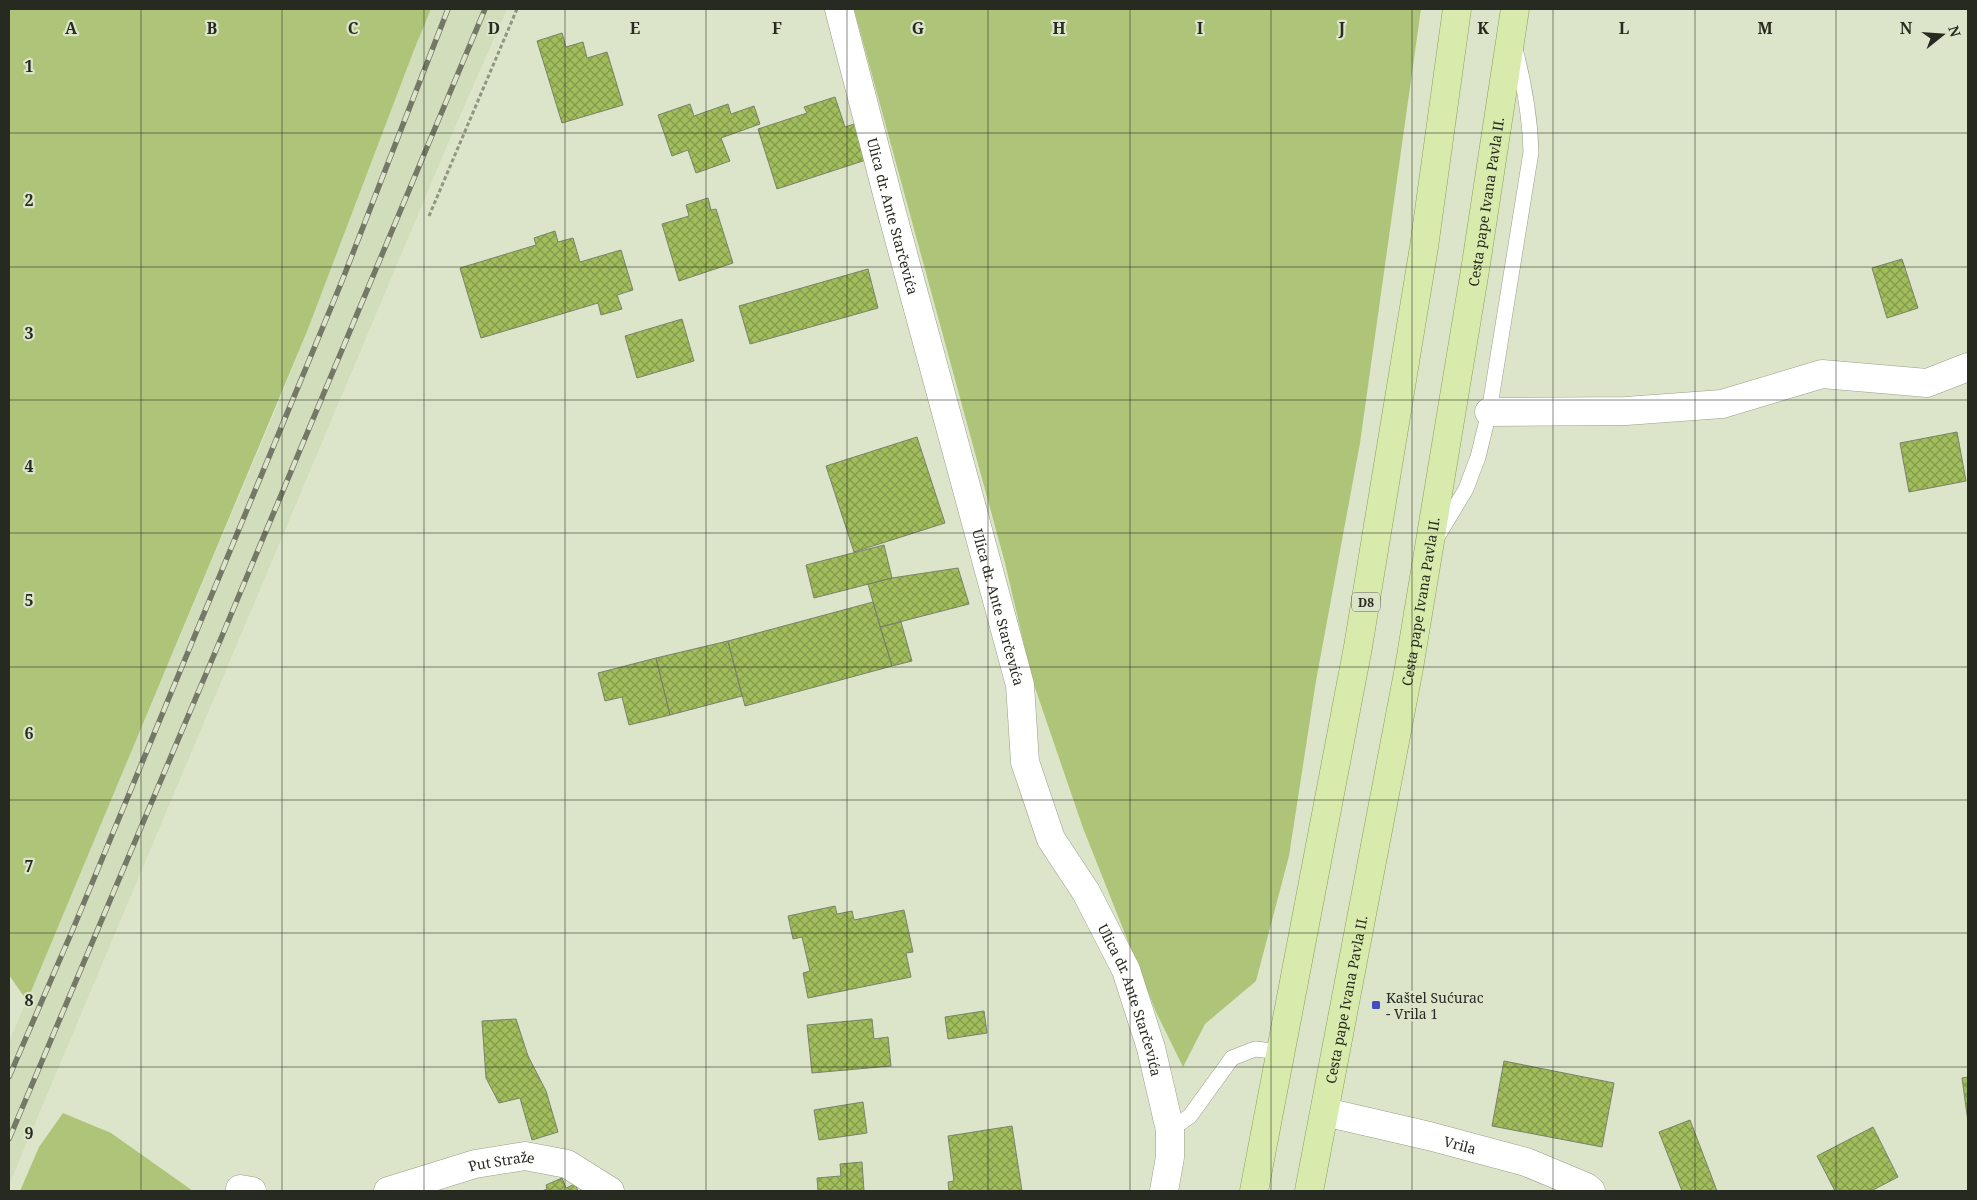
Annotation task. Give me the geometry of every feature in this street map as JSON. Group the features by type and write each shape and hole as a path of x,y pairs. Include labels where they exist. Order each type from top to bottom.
{"main road":[{"name":"D8","path":"1254,1191 1358,648 1424,247 1457,9"},
{"name":"Cesta pape Ivana Pavla II.","path":"1309,1191 1407,678 1516,9"}],"street":[{"name":"Ulica dr. Ante Starčevića","path":"839,9 1020,685 1025,762 1051,839 1086,892 1126,970 1151,1048 1170,1130 1170,1157 1164,1191"},
{"path":"1489,412 1626,411 1722,404 1822,374 1927,383 1968,367"},
{"name":"Vrila","path":"1325,1112 1429,1136 1526,1162 1586,1186 1591,1191"},
{"name":"Put Straže","path":"388,1191 475,1164 525,1156 567,1164 610,1191"}],"lane":[{"path":"1429,548 1450,518 1466,490 1478,457 1489,412 1531,152 1530,125 1524,82 1512,36"},
{"path":"1170,1130 1190,1116 1232,1058 1254,1049 1282,1052"}],"path":[{"path":"429,216 517,9"}],"shaded area":[{"path":"431,9 507,9 449,141 9,1185 9,1042 280,399"}],"green space":[{"path":"9,9 431,9 308,329 27,1001 9,975"},
{"path":"854,9 1421,9 1360,443 1316,681 1289,856 1256,981 1205,1024 1183,1067 1156,1012 1083,828 1032,679 1005,563"},
{"path":"63,1113 111,1133 193,1191 20,1191 39,1147"}],"building":[{"path":"562,33 566,47 583,42 587,58 607,52 623,105 562,123 537,41"},
{"path":"835,97 845,127 863,121 875,157 777,189 758,129 807,113 804,107"},
{"path":"690,104 694,116 728,104 731,114 754,106 760,124 721,138 730,161 696,173 688,150 672,156 658,115"},
{"path":"708,198 711,210 716,209 733,263 679,281 662,224 689,216 686,205"},
{"path":"555,231 558,242 573,238 580,262 621,250 633,290 617,295 622,309 601,315 598,303 481,338 460,268 536,245 534,238"},
{"path":"1902,259 1918,308 1887,318 1872,268"},
{"path":"868,269 878,308 750,344 739,306"},
{"path":"682,319 694,361 637,378 625,336"},
{"path":"1957,432 1966,481 1909,492 1900,443"},
{"path":"917,437 945,523 854,552 826,466"},
{"path":"884,545 892,578 814,598 806,565"},
{"path":"958,568 969,604 880,627 868,584 892,578"},
{"path":"873,602 892,666 745,706 728,641"},
{"path":"901,622 912,661 892,666 880,627"},
{"path":"728,641 742,696 670,715 656,658"},
{"path":"656,658 670,715 629,725 622,697 605,701 598,673"},
{"path":"835,906 837,914 852,911 854,920 904,910 913,952 906,953 911,977 808,998 803,973 810,971 802,937 793,939 788,916"},
{"path":"984,1011 987,1033 948,1039 945,1017"},
{"path":"516,1019 528,1056 546,1091 558,1132 532,1140 520,1098 499,1103 486,1078 482,1021"},
{"path":"872,1019 874,1039 888,1037 891,1066 812,1073 807,1025"},
{"path":"1504,1061 1614,1083 1602,1147 1492,1126"},
{"path":"1968,1077 1968,1122 1962,1078"},
{"path":"863,1102 867,1133 819,1140 814,1110"},
{"path":"1690,1120 1717,1191 1682,1191 1659,1132"},
{"path":"1012,1126 1022,1191 949,1191 948,1182 954,1181 948,1136"},
{"path":"1873,1127 1898,1177 1871,1191 1835,1191 1817,1156"},
{"path":"862,1162 864,1191 818,1191 817,1178 841,1176 840,1164"},
{"path":"562,1178 566,1188 575,1184 578,1191 542,1191 547,1189 546,1185"}],"railway":[{"path":"9,1077 73,929 342,281 448,9"},
{"path":"9,1139 485,9"}],"place":[{"name":"Kaštel Sućurac - Vrila 1","path":"1376,1005"}]}
